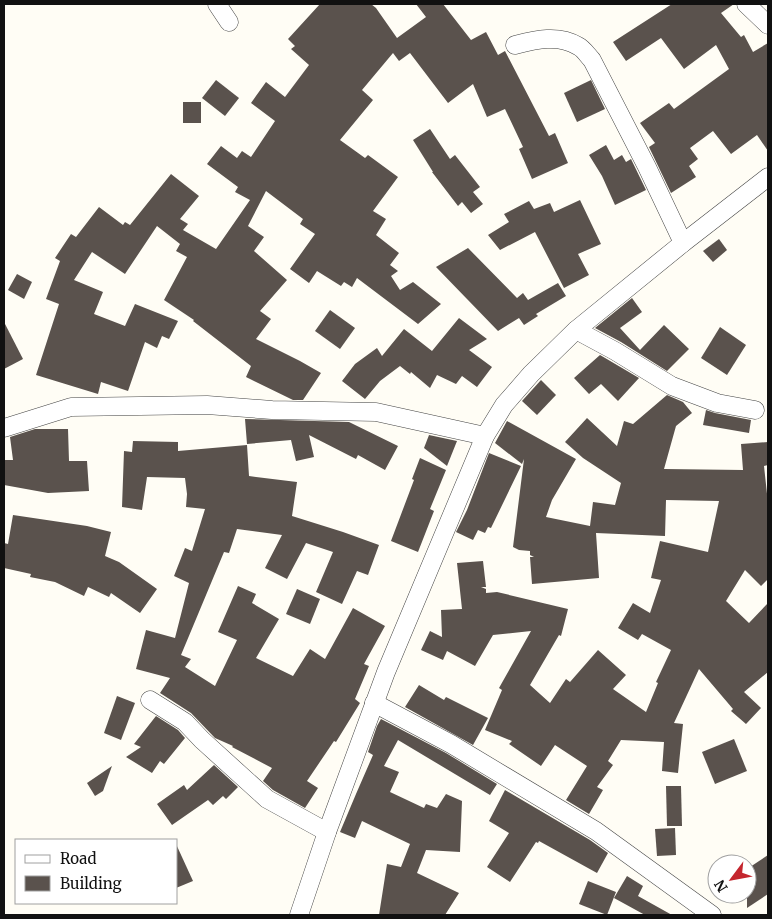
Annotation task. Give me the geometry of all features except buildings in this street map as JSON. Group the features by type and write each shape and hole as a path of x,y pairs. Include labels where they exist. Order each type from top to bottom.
{"street":[{"path":"217,4 229,22"},
{"path":"746,4 768,25"},
{"path":"515,45 537,39 561,39 579,46 592,60 647,167 683,244"},
{"path":"299,915 327,832 386,672 485,436 504,405 531,374 576,330 768,177"},
{"path":"576,330 615,351 672,386 717,403 755,410"},
{"path":"4,428 71,407 207,405 272,410 376,412 485,436"},
{"path":"150,700 185,722 267,799 327,832"},
{"path":"374,703 451,744 596,831 712,915"}]}
